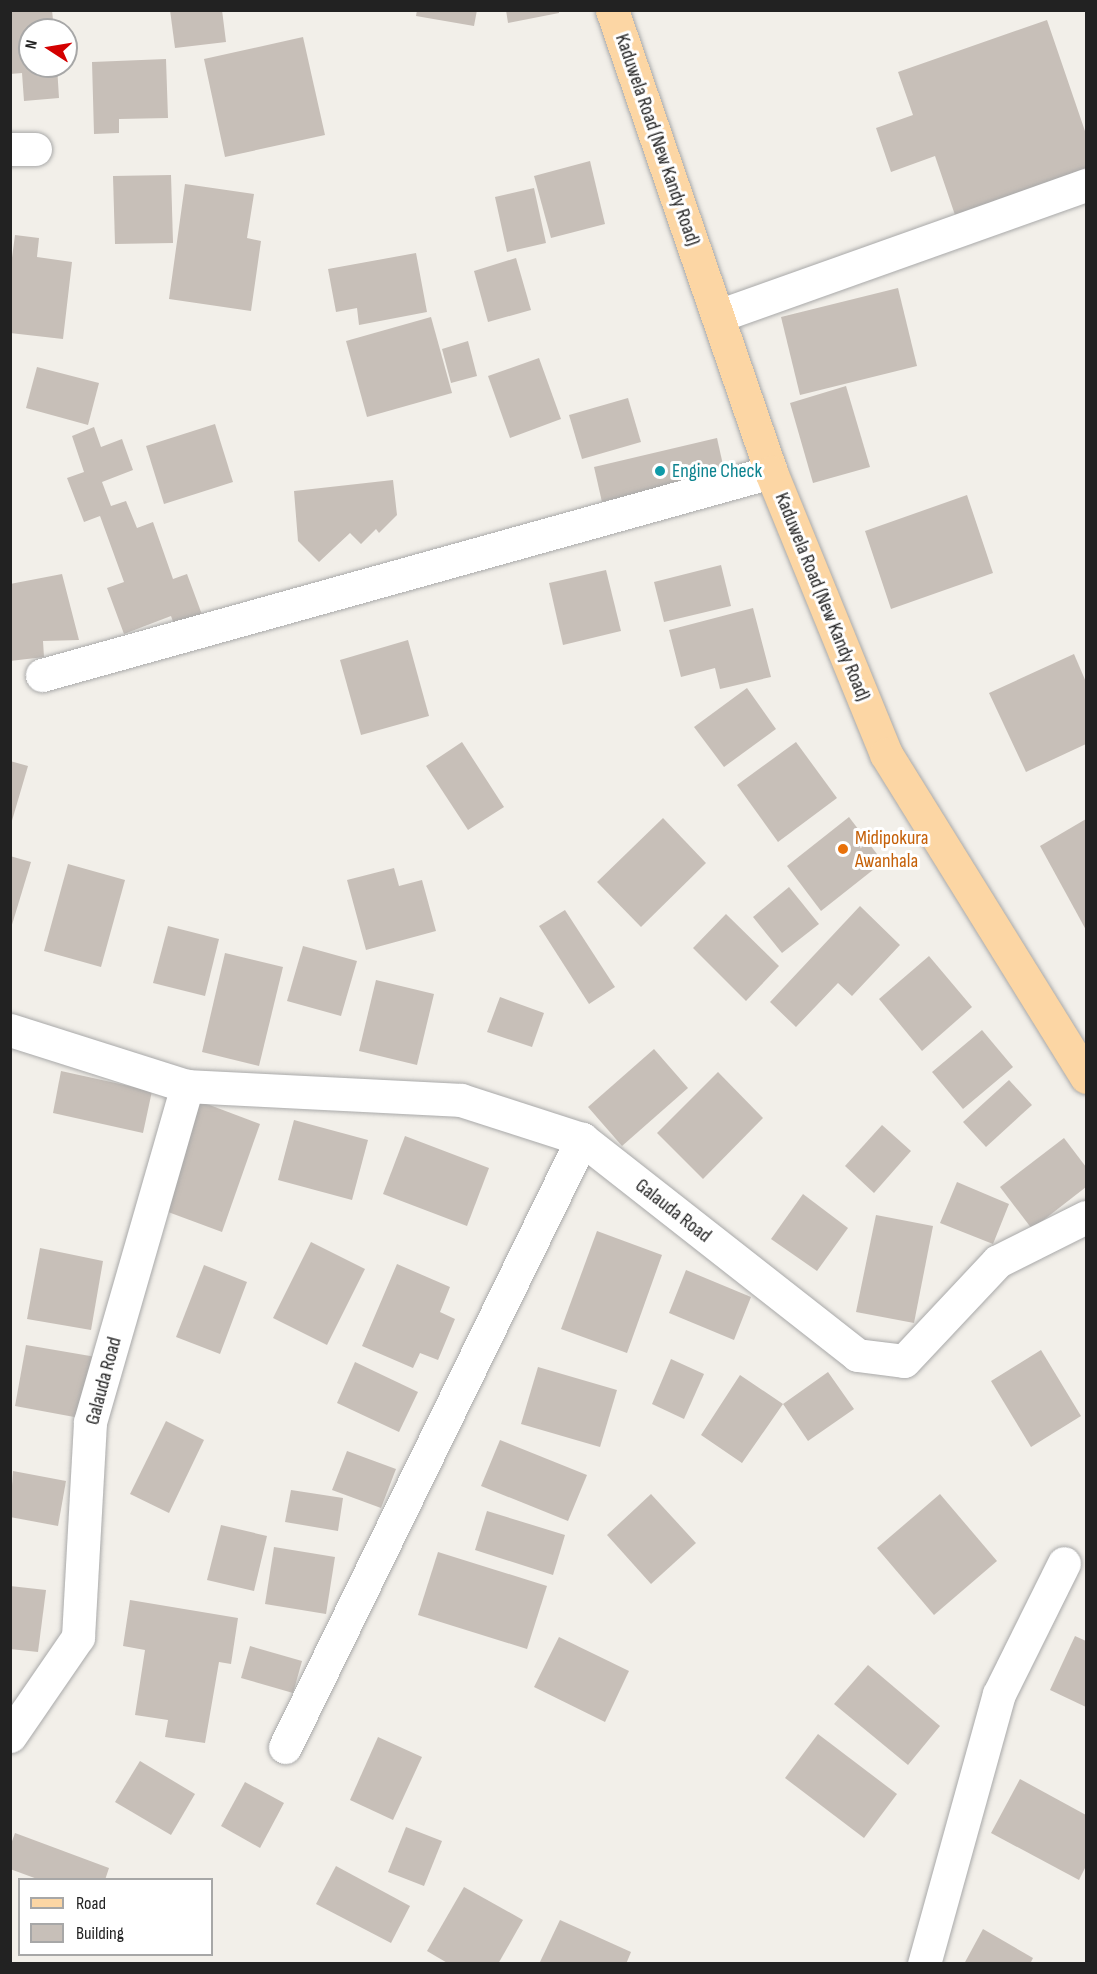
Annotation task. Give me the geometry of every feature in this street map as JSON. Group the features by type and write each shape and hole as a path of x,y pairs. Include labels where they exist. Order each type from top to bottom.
{"main road":[{"name":"Kaduwela Road (New Kandy Road)","path":"612,10 771,472 886,754 1086,1077"}],"street":[{"path":"718,316 1086,185"},
{"path":"42,675 771,472"},
{"name":"Galauda Road","path":"10,1030 187,1086 461,1100 582,1139 857,1355 904,1360 998,1262 1086,1217"},
{"name":"Galauda Road","path":"10,1736 78,1637 90,1422 187,1086"},
{"path":"285,1748 582,1139"},
{"path":"924,1964 999,1694 1064,1563"}],"building":[{"path":"10,10 52,10 53,18 18,18 18,73 10,74"},
{"path":"170,10 222,10 226,42 175,48"},
{"path":"417,10 477,10 474,26 416,16"},
{"path":"506,10 559,10 559,13 508,23"},
{"path":"1047,20 1086,134 1086,172 956,218 935,156 891,172 876,128 913,115 898,72"},
{"path":"303,37 325,135 225,157 204,59"},
{"path":"166,59 168,118 119,119 119,133 94,134 92,62"},
{"path":"22,78 58,78 59,98 24,101"},
{"path":"590,161 605,224 551,238 534,176"},
{"path":"171,175 173,243 115,244 113,176"},
{"path":"185,184 254,194 247,238 261,241 251,311 169,299"},
{"path":"534,188 546,243 507,252 495,197"},
{"path":"15,235 39,238 37,257 72,262 63,339 10,333 10,273"},
{"path":"416,253 427,312 359,325 357,308 336,312 328,269"},
{"path":"516,258 531,310 488,322 474,271"},
{"path":"898,288 917,366 800,395 781,317"},
{"path":"431,317 452,393 367,417 346,341"},
{"path":"468,341 477,376 451,383 442,349"},
{"path":"539,358 561,419 510,438 488,376"},
{"path":"37,367 99,383 88,425 26,408"},
{"path":"846,386 870,467 813,483 790,403"},
{"path":"628,398 641,442 582,459 569,415"},
{"path":"215,424 233,482 164,504 146,446"},
{"path":"94,427 101,447 122,439 133,470 102,482 111,506 126,501 137,528 153,522 173,579 187,574 204,620 176,630 171,616 124,634 107,588 124,582 100,516 84,522 67,478 84,472 72,436"},
{"name":"Engine Check","path":"717,438 725,474 602,502 594,467"},
{"path":"393,480 397,515 379,533 376,529 361,544 350,533 319,562 298,541 294,491"},
{"path":"967,495 993,573 891,609 865,531"},
{"path":"721,565 731,606 664,622 654,582"},
{"path":"606,570 621,631 563,645 549,583"},
{"path":"62,574 79,640 43,641 44,657 10,661 10,584"},
{"path":"753,608 771,677 720,689 715,668 681,677 669,630"},
{"path":"408,640 429,716 361,735 340,660"},
{"path":"1074,654 1086,682 1086,744 1026,772 989,693"},
{"path":"747,688 776,729 724,767 694,727"},
{"path":"462,742 504,807 468,830 426,766"},
{"path":"796,742 837,798 778,842 737,785"},
{"path":"10,761 28,766 11,824 10,824"},
{"path":"849,817 883,862 821,911 787,866"},
{"path":"663,818 706,863 641,927 597,882"},
{"path":"1086,819 1086,930 1040,846"},
{"path":"10,856 31,862 11,928 10,928"},
{"path":"68,864 125,880 101,967 44,951"},
{"path":"394,868 399,886 422,880 436,931 366,950 347,880"},
{"path":"789,887 819,924 782,953 753,917"},
{"path":"860,906 900,945 852,996 838,983 796,1027 770,1002"},
{"path":"565,910 615,987 589,1004 539,926"},
{"path":"726,914 779,966 746,1001 693,948"},
{"path":"168,926 219,939 205,996 153,983"},
{"path":"303,946 357,961 341,1016 287,1001"},
{"path":"225,953 283,967 259,1066 202,1052"},
{"path":"929,956 972,1007 922,1051 879,999"},
{"path":"376,980 434,994 417,1065 359,1051"},
{"path":"500,997 544,1013 532,1047 487,1032"},
{"path":"982,1030 1013,1067 963,1109 932,1072"},
{"path":"654,1049 688,1088 622,1146 588,1107"},
{"path":"61,1071 152,1091 143,1133 53,1113"},
{"path":"718,1072 763,1118 703,1179 657,1133"},
{"path":"1009,1080 1032,1105 986,1147 963,1122"},
{"path":"199,1101 260,1124 222,1232 160,1209"},
{"path":"294,1120 368,1140 352,1200 278,1180"},
{"path":"882,1125 911,1151 874,1193 845,1166"},
{"path":"405,1136 489,1168 467,1226 383,1194"},
{"path":"1064,1138 1086,1167 1086,1187 1032,1229 1000,1187"},
{"path":"957,1182 1009,1204 993,1244 940,1223"},
{"path":"803,1194 848,1228 817,1271 771,1239"},
{"path":"876,1215 933,1226 914,1323 856,1312"},
{"path":"597,1231 662,1255 627,1353 561,1329"},
{"path":"311,1242 365,1269 327,1345 273,1318"},
{"path":"40,1248 103,1261 91,1330 27,1319"},
{"path":"397,1264 450,1287 440,1312 455,1319 438,1360 420,1353 413,1368 362,1346"},
{"path":"204,1265 247,1282 220,1354 176,1337"},
{"path":"686,1270 751,1297 734,1340 669,1313"},
{"path":"26,1345 96,1357 85,1419 15,1406"},
{"path":"1041,1350 1081,1416 1031,1447 991,1381"},
{"path":"671,1359 704,1374 684,1419 652,1404"},
{"path":"355,1362 418,1392 399,1432 337,1403"},
{"path":"538,1367 617,1390 600,1447 521,1424"},
{"path":"828,1372 854,1409 808,1441 783,1404"},
{"path":"740,1375 783,1404 742,1463 701,1435"},
{"path":"166,1421 204,1440 169,1513 130,1494"},
{"path":"500,1440 587,1475 568,1521 481,1486"},
{"path":"347,1451 396,1469 381,1508 332,1490"},
{"path":"13,1471 66,1481 58,1526 10,1517"},
{"path":"291,1490 343,1498 338,1531 285,1522"},
{"path":"651,1494 696,1543 651,1584 607,1535"},
{"path":"940,1494 997,1561 934,1615 877,1548"},
{"path":"487,1511 565,1535 553,1575 475,1550"},
{"path":"221,1525 267,1536 254,1591 207,1580"},
{"path":"274,1547 335,1557 326,1614 265,1604"},
{"path":"438,1552 547,1586 527,1649 418,1615"},
{"path":"10,1586 46,1590 38,1652 10,1649"},
{"path":"130,1600 238,1618 231,1664 219,1662 205,1743 165,1737 168,1720 135,1715 145,1650 123,1646"},
{"path":"1075,1636 1086,1641 1086,1707 1050,1690"},
{"path":"559,1637 629,1671 605,1722 534,1687"},
{"path":"250,1646 302,1661 293,1693 241,1678"},
{"path":"868,1665 940,1726 908,1765 834,1704"},
{"path":"818,1734 897,1794 864,1838 785,1778"},
{"path":"378,1737 422,1757 393,1820 350,1800"},
{"path":"140,1761 195,1794 171,1835 115,1802"},
{"path":"1020,1779 1086,1815 1086,1866 1079,1880 991,1833"},
{"path":"245,1782 284,1803 260,1848 221,1826"},
{"path":"406,1827 442,1841 424,1886 388,1872"},
{"path":"15,1833 109,1868 106,1878 35,1878 10,1869 10,1847"},
{"path":"336,1866 410,1906 391,1943 316,1904"},
{"path":"464,1887 523,1920 498,1964 449,1964 427,1951"},
{"path":"560,1920 631,1952 626,1964 539,1964"},
{"path":"983,1929 1033,1958 1030,1964 964,1964"}],"place":[{"name":"Engine Check","path":"660,471"},
{"name":"Midipokura Awanhala","path":"843,849"}]}
